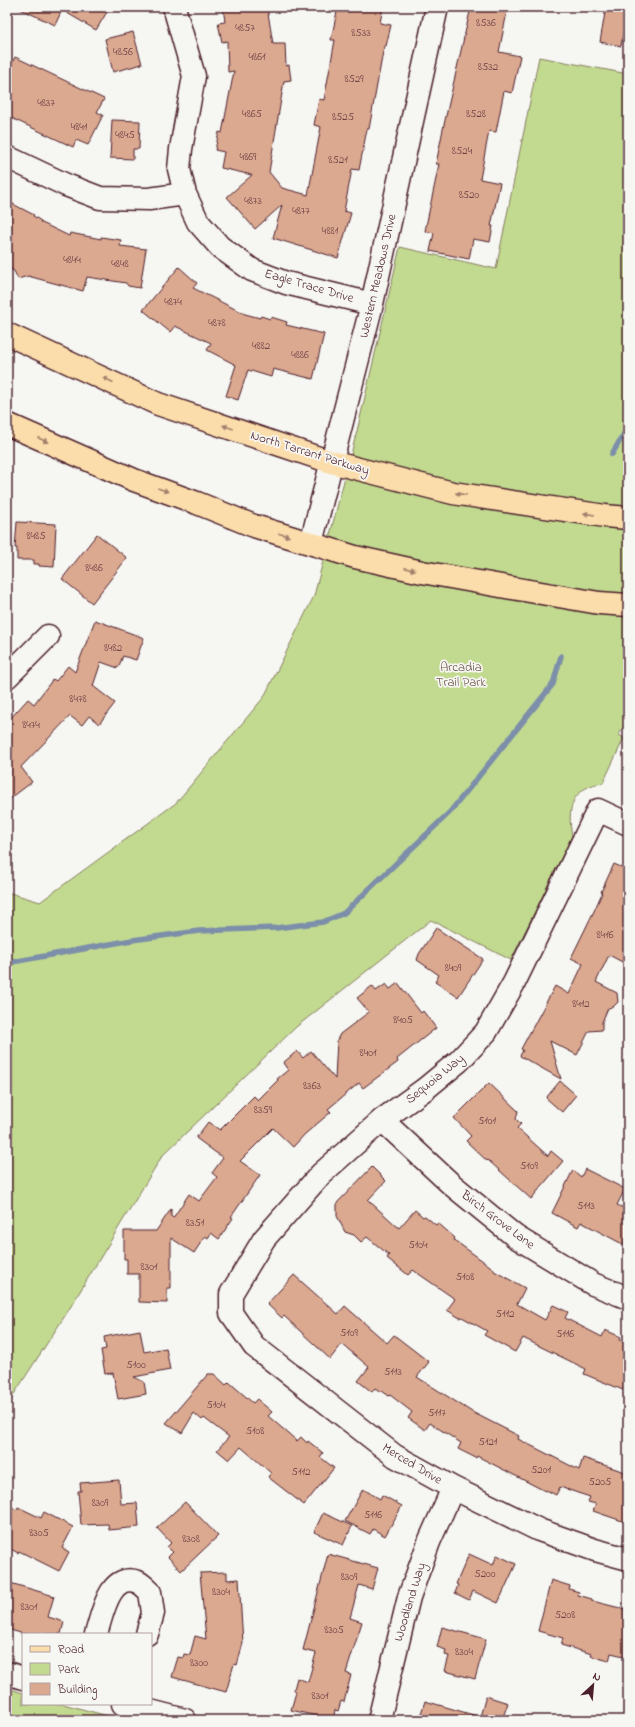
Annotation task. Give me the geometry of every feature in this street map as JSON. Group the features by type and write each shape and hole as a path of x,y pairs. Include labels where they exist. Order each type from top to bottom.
{"main road":[{"name":"North Tarrant Parkway","path":"7,334 158,404 331,462 453,493 605,516 628,518"},
{"path":"7,424 134,480 197,502 254,526 355,557 422,572 599,603 628,605"}],"street":[{"name":"Eagle Trace Drive","path":"174,7 194,76 181,149 179,169 185,194 198,222 220,247 252,270 286,283 372,304"},
{"name":"Western Meadows Drive","path":"311,544 372,304 437,7"},
{"path":"7,157 66,185 100,198 149,199 185,194"},
{"path":"7,677 48,636"},
{"name":"Sequoia Way","path":"231,1313 231,1294 264,1239 321,1174 382,1120 459,1061 486,1032 514,983 598,810 628,824"},
{"name":"Birch Grove Lane","path":"382,1120 451,1184 516,1236 593,1284 628,1298"},
{"name":"Merced Drive","path":"231,1313 254,1346 395,1456 453,1488 539,1530 595,1550 628,1559"},
{"name":"Woodland Way","path":"379,1720 409,1597 429,1542 453,1488"},
{"path":"96,1633 107,1597 116,1585 126,1581 138,1582 150,1592 153,1613 147,1633"},
{"path":"7,1673 22,1678"},
{"path":"129,1705 185,1720"}],"green space":[{"name":"Arcadia Trail Park","path":"539,57 628,74 628,718 619,735 624,738 603,783 592,785 584,789 578,794 574,801 571,808 570,817 572,836 511,960 431,920 296,1027 162,1156 68,1311 7,1405 7,892 40,902 176,803 264,697 314,596 357,431 400,247 496,269"},
{"path":"7,1688 22,1693 22,1705 67,1705 123,1720 7,1720"}],"building":[{"path":"16,7 110,7 96,30 62,10 55,25"},
{"path":"223,7 267,7 273,44 285,44 286,66 289,65 291,80 284,81 269,172 282,188 308,195 321,127 314,125 319,99 324,100 335,40 331,40 338,7 383,7 380,23 391,25 386,46 384,46 369,129 367,129 359,170 352,169 344,211 351,213 338,258 273,238 282,205 255,229 227,197 252,175 221,168 224,152 215,150 219,132 222,133 234,71 228,72 227,41 222,42 218,23 225,22"},
{"path":"471,7 508,7 499,52 520,56 512,93 504,91 496,132 489,131 480,179 500,183 491,226 493,226 490,242 473,239 469,259 430,251 434,233 425,231 439,164 436,164 443,129"},
{"path":"606,7 628,7 621,46 600,42"},
{"path":"133,32 142,64 113,72 105,39"},
{"path":"15,57 104,99 97,112 103,115 88,145 76,140 73,147 7,116 7,72"},
{"path":"112,120 140,121 139,149 133,149 133,159 110,158"},
{"path":"7,201 34,215 33,216 41,221 40,222 69,236 70,233 101,239 101,237 121,240 120,246 146,249 140,288 128,286 126,283 87,277 83,291 28,276 18,279 14,271 7,267"},
{"path":"179,267 197,283 193,288 245,314 260,318 261,316 270,319 271,317 287,322 286,325 324,334 313,379 273,369 271,377 248,370 238,400 226,396 236,365 207,350 211,343 175,326 170,332 143,310"},
{"path":"17,522 56,524 54,567 39,566 39,564 34,564 34,560 17,560 17,548 15,548"},
{"path":"97,534 127,558 92,603 62,579"},
{"path":"95,620 144,638 136,660 123,656 118,668 101,662 93,686 115,703 99,724 89,716 82,725 70,716 21,767 32,782 7,801 7,722 28,699 34,704 53,679 56,681 68,666 75,672"},
{"path":"614,864 628,870 628,940 624,949 628,965 609,955 596,982 617,993 618,1002 613,1007 608,1008 602,1022 602,1030 589,1031 577,1055 550,1041 561,1079 520,1056 523,1050 521,1049 555,986 569,994 583,964 571,958 595,909"},
{"path":"436,928 483,959 458,997 435,982 439,975 417,960 419,954"},
{"path":"398,983 421,1013 423,1011 436,1028 397,1059 398,1062 363,1088 359,1083 328,1109 331,1112 305,1134 293,1147 273,1128 240,1161 260,1175 231,1217 233,1218 219,1239 211,1233 208,1238 205,1236 194,1253 171,1238 171,1288 167,1288 167,1303 139,1302 139,1274 127,1274 127,1259 124,1259 124,1231 156,1231 171,1209 171,1216 173,1218 189,1194 199,1201 217,1177 212,1173 223,1158 196,1138 208,1122 220,1130 254,1096 258,1100 278,1080 277,1079 288,1070 283,1063 297,1051 303,1058 311,1051 335,1079 337,1040 340,1034 369,1012 357,998 372,986 376,991 386,984 390,989"},
{"path":"560,1081 576,1095 562,1112 546,1098"},
{"path":"489,1083 518,1111 516,1119 521,1124 517,1128 548,1156 551,1151 563,1161 531,1199 466,1141 471,1136 454,1118"},
{"path":"372,1167 386,1181 368,1200 399,1228 415,1210 436,1225 438,1223 455,1238 454,1240 494,1269 494,1271 525,1288 517,1304 545,1320 553,1305 568,1312 565,1318 602,1337 605,1330 621,1337 620,1340 628,1344 628,1377 623,1390 584,1374 586,1369 523,1338 515,1352 484,1335 487,1331 447,1310 455,1299 413,1270 408,1275 387,1258 389,1255 367,1237 361,1242 354,1235 345,1232 337,1216 337,1203"},
{"path":"585,1169 625,1189 617,1205 628,1210 628,1247 581,1222 578,1227 552,1213 573,1170 581,1177"},
{"path":"294,1275 338,1314 345,1306 387,1343 394,1335 429,1362 417,1377 472,1412 519,1436 518,1439 579,1470 583,1458 628,1473 628,1523 593,1511 596,1504 588,1502 590,1497 560,1487 556,1495 546,1490 545,1491 477,1456 476,1458 458,1449 461,1443 430,1423 425,1430 408,1418 412,1412 390,1395 389,1396 375,1388 372,1392 358,1381 369,1367 342,1344 330,1359 284,1316 282,1318 267,1304"},
{"path":"140,1330 144,1352 166,1348 170,1370 134,1377 144,1382 146,1394 118,1399 113,1373 105,1374 101,1350 106,1349 104,1337"},
{"path":"208,1374 214,1374 226,1385 229,1382 253,1403 257,1399 272,1412 268,1416 297,1441 301,1437 307,1443 308,1441 323,1453 320,1457 334,1468 304,1505 268,1477 271,1473 241,1447 229,1460 217,1450 229,1437 204,1418 202,1420 194,1413 182,1433 166,1423"},
{"path":"119,1480 121,1504 137,1503 139,1527 109,1530 108,1524 81,1525 78,1491 81,1491 80,1483"},
{"path":"363,1489 380,1499 382,1495 402,1506 385,1536 373,1529 370,1534 345,1521"},
{"path":"185,1502 218,1536 181,1571 168,1557 173,1552 167,1547 171,1543 157,1528"},
{"path":"7,1504 17,1510 18,1507 41,1518 44,1512 73,1527 62,1548 69,1552 59,1571 19,1551 18,1553 7,1547"},
{"path":"323,1513 352,1526 343,1545 314,1532"},
{"path":"328,1554 378,1568 372,1589 359,1585 350,1618 362,1622 346,1673 351,1675 344,1702 341,1701 338,1711 335,1710 333,1720 291,1710 296,1692 294,1689 297,1678 308,1682 316,1653 303,1650"},
{"path":"469,1554 493,1565 497,1555 516,1564 498,1603 473,1591 469,1600 455,1593 458,1585 456,1584"},
{"path":"227,1572 227,1580 239,1579 243,1643 237,1665 234,1664 226,1692 172,1677 178,1657 183,1658 184,1654 190,1655 195,1636 206,1639 200,1573"},
{"path":"551,1580 570,1586 569,1589 579,1592 578,1595 592,1599 592,1601 628,1610 628,1657 611,1653 609,1661 591,1656 592,1654 561,1645 563,1638 538,1631"},
{"path":"7,1582 54,1596 48,1617 64,1622 61,1633 22,1633 7,1629"},
{"path":"442,1627 486,1639 475,1679 445,1671 449,1656 445,1655 446,1650 437,1647"},
{"path":"486,1696 508,1703 502,1720 479,1720"},
{"path":"425,1701 477,1716 476,1720 419,1720"}],"waterway":[{"path":"612,454 628,427"},
{"path":"7,963 132,940 199,931 276,928 323,922 344,913 450,812 553,684 561,656"}]}
